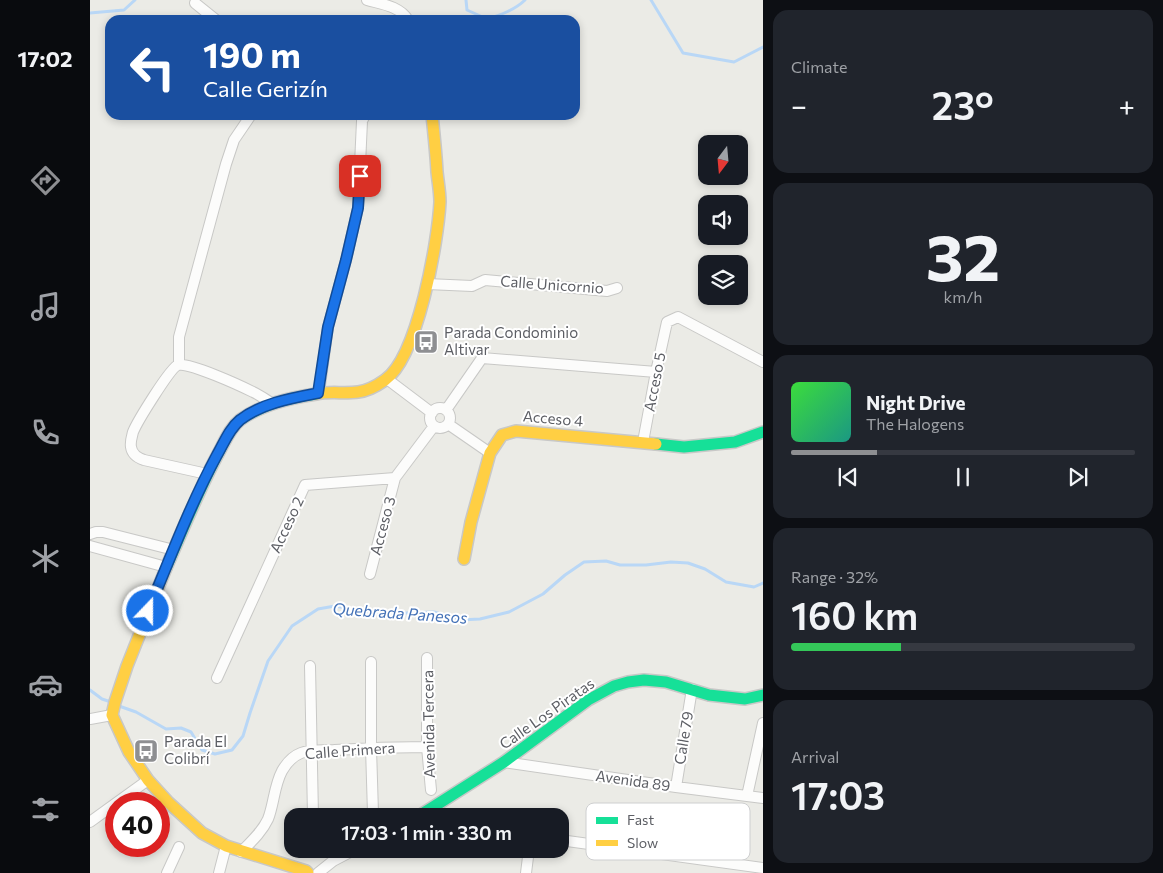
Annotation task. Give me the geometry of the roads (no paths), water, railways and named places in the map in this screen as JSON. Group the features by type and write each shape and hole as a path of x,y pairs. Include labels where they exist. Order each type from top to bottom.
{"street":[{"path":"367,0 398,9 405,15"},
{"path":"195,2 210,15"},
{"path":"179,365 179,337 226,164 234,140 248,120"},
{"path":"318,393 328,327 358,208 362,120"},
{"path":"308,873 226,846 202,833 168,802 148,780 129,752 112,715 127,666 166,567 207,474 231,429 250,414 273,404 318,393 359,392 373,387 387,378 404,357 415,328 427,284 437,235 440,200 432,120"},
{"name":"Calle Unicornio","path":"427,284 472,286 485,280 607,291 616,288"},
{"name":"Acceso 5","path":"643,442 667,322 678,318 763,362"},
{"path":"446,410 482,358 656,372"},
{"path":"207,474 144,460 138,458 133,452 131,446 133,431 169,373 179,365 198,368 254,392 273,404"},
{"path":"387,378 432,413"},
{"path":"440,408 446,410 450,418 448,424 443,428 434,426 431,422 431,416 434,410 440,408"},
{"path":"448,424 490,453"},
{"path":"395,478 434,426"},
{"name":"Acceso 4","path":"464,559 471,522 490,453 502,435 516,431 684,447 735,442 763,432"},
{"name":"Acceso 3","path":"370,574 395,478"},
{"name":"Acceso 2","path":"217,678 305,485 395,478"},
{"path":"90,534 103,532 174,550"},
{"path":"90,546 166,567"},
{"name":"Avenida Tercera","path":"428,658 427,747 431,790"},
{"path":"371,662 373,808"},
{"path":"310,666 313,808"},
{"name":"Calle Los Piratas","path":"434,808 504,762 588,700 614,686 644,680 666,682 709,695 745,699 763,695"},
{"name":"Calle 79","path":"676,787 692,689"},
{"path":"90,719 112,715"},
{"path":"747,796 763,723"},
{"name":"Calle Primera","path":"242,852 264,828 277,782 288,763 295,756 312,751 427,747"},
{"name":"Avenida 89","path":"504,762 763,798"},
{"path":"90,822 148,780"},
{"path":"569,841 586,844"},
{"path":"219,873 226,846"},
{"path":"167,873 179,847"},
{"path":"318,873 339,858"},
{"path":"526,873 528,858"},
{"path":"705,860 763,868"}],"waterway":[{"path":"90,13 124,10 135,0"},
{"path":"466,0 467,10 478,15"},
{"path":"499,15 525,0"},
{"path":"651,0 683,53 734,62 763,47"},
{"name":"Quebrada Panesos","path":"119,706 136,712 166,729 181,728 191,732 202,750 215,754 232,750 243,736 268,661 292,626 318,609 335,606 369,612 434,612 460,620 480,619 509,612 543,594 584,562 606,561 620,565 688,563 705,569 726,582 754,587 763,583"},
{"name":"Quebrada Panesos","path":"90,690 102,699 111,702"}],"place":[{"name":"Parada Condominio Altivar","path":"426,342"},
{"name":"Parada El Colibrí","path":"146,751"}]}
